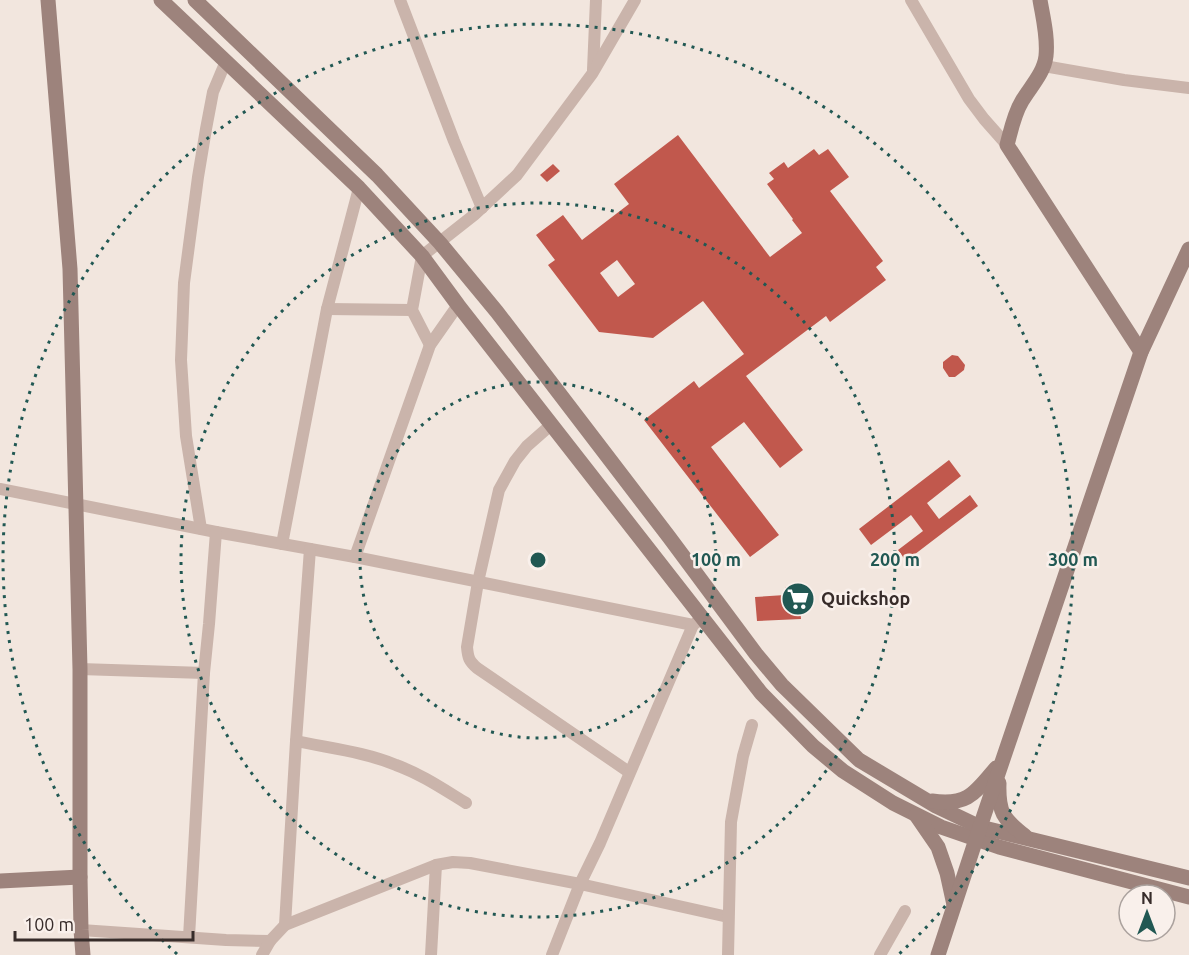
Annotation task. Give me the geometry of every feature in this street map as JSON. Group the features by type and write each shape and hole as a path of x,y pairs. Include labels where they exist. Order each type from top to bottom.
{"street":[{"path":"48,0 69,269 80,669 80,876 83,955"},
{"path":"161,0 359,188 422,256 552,424 697,622 813,746 843,771 893,803 941,827 1030,840 1189,878"},
{"path":"195,0 377,175 440,243 497,312 756,654 782,686 858,760 936,806 999,847 1189,897"},
{"path":"400,0 482,208"},
{"path":"592,74 596,0"},
{"path":"430,345 412,310 422,256 482,208 517,175 592,74 635,0"},
{"path":"911,0 969,99 1007,145 1141,352"},
{"path":"1007,145 1021,102 1044,66 1047,36 1040,0"},
{"path":"201,529 185,425 181,360 184,284 211,101 226,61"},
{"path":"1044,66 1124,80 1189,88"},
{"path":"282,544 327,309 359,188"},
{"path":"938,955 1141,352 1189,249"},
{"path":"355,557 430,345 458,305"},
{"path":"327,309 412,310"},
{"path":"552,424 527,446 515,461 499,490 478,582 467,647 469,661 629,772"},
{"path":"0,489 697,622"},
{"path":"189,937 204,673 216,532"},
{"path":"285,925 310,549"},
{"path":"552,955 580,884 697,622"},
{"path":"80,669 204,673"},
{"path":"728,955 731,822 742,756 752,725"},
{"path":"296,741 394,764 416,773 466,802"},
{"path":"926,800 948,803 966,799 979,789 1001,765"},
{"path":"1001,765 1000,802 1004,816 1010,824 1030,840"},
{"path":"915,814 938,847 947,873 954,908"},
{"path":"262,955 270,941 285,925 436,865 453,862 470,863 580,884 728,917"},
{"path":"431,955 436,865"},
{"path":"0,881 80,876"},
{"path":"880,955 905,911"},
{"path":"81,930 270,941"}],"building":[{"path":"678,135 770,257 802,233 767,184 774,179 769,173 784,162 788,168 814,149 819,155 828,149 849,177 830,191 883,261 876,267 886,280 830,322 826,316 746,376 803,450 780,468 744,422 711,447 779,535 750,557 644,420 694,381 699,388 744,354 703,301 653,338 599,332 548,265 555,260 536,235 563,215 582,240 629,204 614,184","holes":["617,260 635,284 618,297 600,273"]},
{"path":"553,164 560,171 547,182 540,175"},
{"path":"952,355 958,356 965,365 964,370 955,377 949,377 943,368 943,362"},
{"path":"949,460 961,476 927,503 939,519 970,495 978,506 906,561 898,550 923,531 911,515 871,545 859,529"},
{"path":"799,586 800,592 811,591 811,607 800,607 801,619 757,621 755,597 785,595 785,587"}],"place":[{"name":"Quickshop","path":"798,599"}]}
